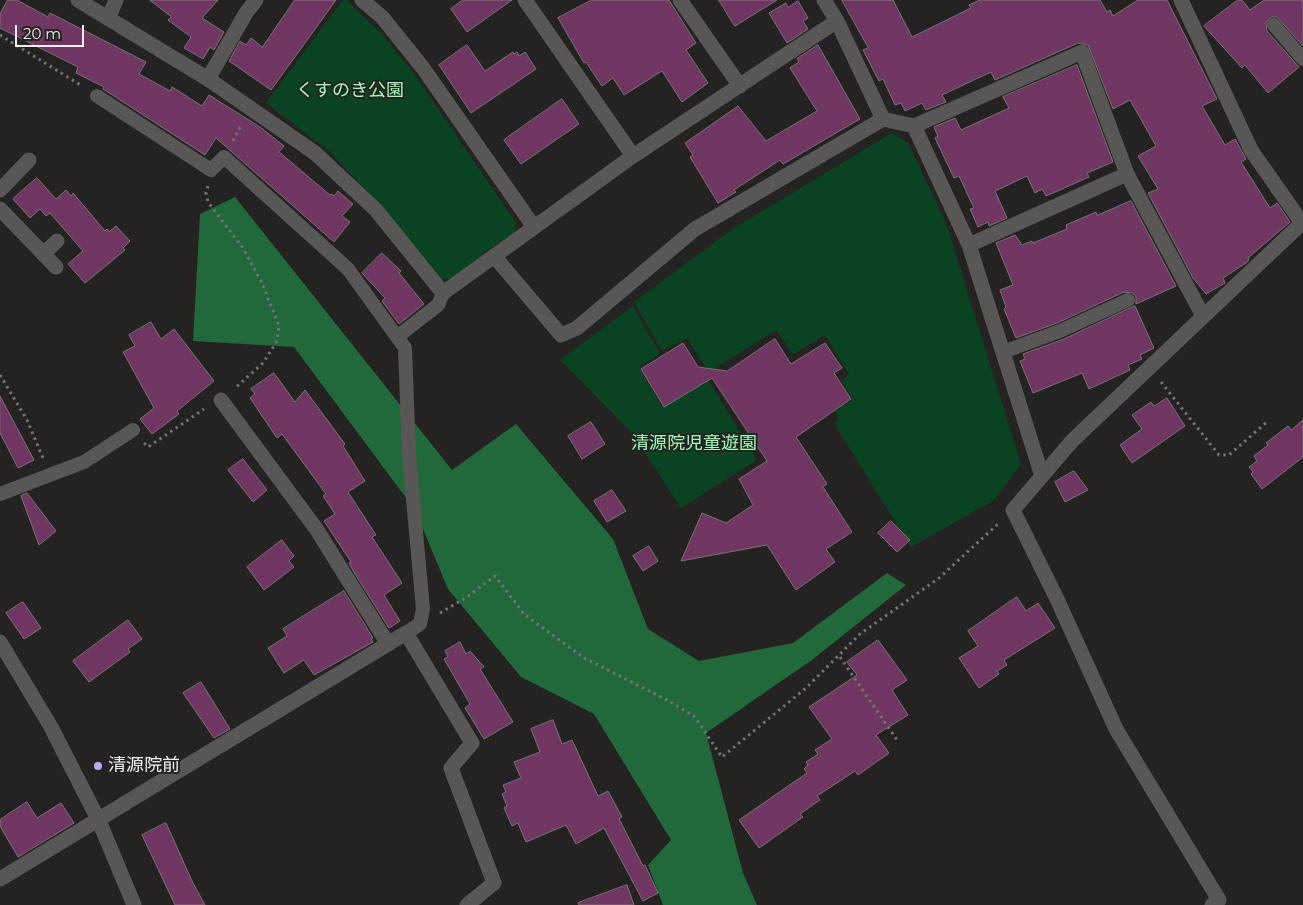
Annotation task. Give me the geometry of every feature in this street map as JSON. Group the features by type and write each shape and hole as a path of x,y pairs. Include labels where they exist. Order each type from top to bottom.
{"street":[{"path":"78,0 208,79 315,153 376,210 442,293 633,156 837,21"},
{"path":"108,17 116,0"},
{"path":"208,79 246,13 256,0"},
{"path":"362,0 382,17 423,68 534,227"},
{"path":"525,0 633,156"},
{"path":"680,0 740,86"},
{"path":"824,0 837,21 883,119"},
{"path":"1181,0 1251,150 1302,222 1072,441 1013,510 1057,599 1116,729 1219,900 1212,905"},
{"path":"494,256 561,335 577,328 694,229 883,119 914,126 1082,52 1127,174 1203,316"},
{"path":"914,126 969,245 1042,476"},
{"path":"0,190 29,160"},
{"path":"969,245 1127,174"},
{"path":"0,209 56,266"},
{"path":"44,254 57,241"},
{"path":"221,400 317,530 388,644"},
{"path":"0,879 406,633 472,743 450,768 494,883 467,905"},
{"path":"0,642 51,727 99,820 134,905"}],"lane":[{"path":"1274,25 1303,59"},
{"path":"98,96 211,170 224,157 348,269 405,348 409,455 423,609 420,624 406,633"},
{"path":"397,337 438,305 442,293"},
{"path":"1003,352 1060,331 1128,300"},
{"path":"0,494 84,462 133,430"}],"path":[{"path":"0,35 98,96"},
{"path":"224,157 250,108"},
{"path":"133,430 148,447 203,409 221,400 263,363 278,342 280,326 262,283 243,248 208,202 206,193 211,170"},
{"path":"1150,367 1219,455 1229,455 1268,421"},
{"path":"0,375 27,420 51,474"},
{"path":"467,596 495,576 524,614 584,658 667,700 694,716 722,757 840,657 860,634 939,578 1013,510"},
{"path":"840,657 897,740"}],"green space":[{"name":"くすのき公園","path":"343,0 346,0 382,34 413,72 516,223 515,233 492,247 452,279 441,279 380,205 330,152 266,103"},
{"path":"892,133 908,143 946,223 1021,464 993,501 911,547 834,423 839,420 835,411 853,400 842,381 849,374 825,335 793,354 776,330 709,372 687,338 662,351 634,302 734,228"},
{"path":"235,197 452,470 516,424 613,539 648,629 699,661 793,643 887,573 906,585 812,660 706,733 743,873 757,905 663,905 648,865 671,840 594,714 521,677 448,589 415,510 294,347 193,341 200,214"},
{"name":"清源院児童遊園","path":"633,306 660,354 639,367 662,407 708,380 757,460 681,508 634,435 560,360"}],"building":[{"path":"8,0 17,0 48,17 50,13 146,62 139,74 170,91 172,87 202,106 209,95 260,127 284,146 279,152 330,195 334,196 338,191 353,204 342,216 350,222 334,242 216,138 205,155 103,89 104,87 76,73 78,67 0,28 0,14"},
{"path":"150,0 218,0 202,18 224,32 214,50 210,47 203,59 184,48 191,37 168,20 171,17"},
{"path":"295,0 336,0 271,90 229,61 240,41 246,45 251,38 262,47"},
{"path":"463,0 512,0 467,32 451,9"},
{"path":"592,0 669,0 696,43 686,50 708,83 682,102 662,71 624,95 613,78 602,86 586,62 584,63 558,18"},
{"path":"719,0 777,0 735,26"},
{"path":"842,0 893,0 912,37 971,8 969,5 980,0 1100,0 1107,12 1110,10 1113,16 1138,0 1167,0 1217,99 1202,106 1225,145 1235,139 1246,159 1241,162 1270,208 1277,203 1290,222 1248,258 1249,260 1246,263 1223,278 1225,283 1206,294 1193,278 1148,193 1158,189 1138,156 1156,146 1130,100 1113,109 1088,45 1078,43 995,80 991,72 942,95 946,102 926,110 922,103 905,111 901,103 895,105 883,79 879,81 863,50 868,48"},
{"path":"1238,0 1242,0 1250,10 1264,0 1303,0 1303,46 1277,17 1272,17 1266,22 1267,31 1299,67 1268,93 1245,65 1242,68 1204,26"},
{"path":"798,1 808,18 803,21 808,29 787,43 769,13 786,3 788,7"},
{"path":"467,45 485,71 513,52 514,54 517,52 519,56 525,52 536,69 471,113 439,65"},
{"path":"818,45 860,119 783,164 780,160 734,190 736,192 718,203 690,157 693,155 685,143 738,106 766,141 817,111 790,68 799,62 797,59"},
{"path":"1077,65 1113,162 1087,173 1089,177 1046,196 1042,189 1035,193 1027,176 995,191 1007,218 989,226 988,222 978,227 970,209 974,208 959,176 954,178 935,138 938,136 934,127 955,118 961,130 1009,108 1003,97"},
{"path":"562,99 579,124 521,164 504,140"},
{"path":"37,178 56,199 66,190 71,196 73,193 105,231 107,229 109,232 116,226 130,241 123,248 125,250 85,283 68,264 83,251 50,213 46,216 40,209 30,218 13,199"},
{"path":"1131,201 1176,286 1136,304 1136,297 1133,293 1124,292 1057,323 1016,338 1004,309 1006,307 1000,290 1013,285 996,243 1015,235 1022,245 1032,241 1033,243 1067,229 1066,225 1096,212 1097,215"},
{"path":"382,253 401,271 399,273 424,304 399,324 382,301 385,298 362,273"},
{"path":"1135,306 1154,348 1140,355 1142,359 1128,365 1130,370 1089,389 1082,373 1033,393 1020,361 1025,359 1023,354 1064,339"},
{"path":"151,322 161,339 174,329 214,381 177,411 179,414 152,434 140,419 154,408 123,352 135,346 129,335"},
{"path":"775,339 791,364 825,343 842,368 834,373 851,399 796,437 827,484 823,487 852,532 826,549 835,562 796,590 767,545 681,561 702,513 726,523 753,505 739,479 767,461 712,378 664,407 641,369 683,343 698,367 727,371"},
{"path":"274,373 295,402 305,390 345,444 343,446 365,481 348,492 376,535 372,537 402,583 384,595 400,621 389,628 355,574 349,563 351,562 324,521 335,514 323,496 326,494 282,434 277,438 250,398 255,394 251,389"},
{"path":"0,396 34,460 18,468 0,433"},
{"path":"1167,398 1185,426 1132,463 1120,445 1142,429 1132,415 1151,402 1154,406"},
{"path":"1303,420 1303,457 1262,489 1251,474 1253,472 1249,467 1257,461 1254,456 1268,445 1266,443 1288,426 1291,430"},
{"path":"591,422 605,444 582,459 568,436"},
{"path":"243,459 267,490 253,502 228,470"},
{"path":"1074,471 1088,490 1065,502 1055,482"},
{"path":"612,490 626,511 607,522 594,501"},
{"path":"27,493 56,531 39,545 21,496"},
{"path":"891,521 910,540 897,552 878,533"},
{"path":"282,540 294,556 289,561 294,567 264,590 247,567"},
{"path":"649,546 658,561 643,571 633,556"},
{"path":"344,591 373,638 371,639 373,642 314,675 304,660 284,673 268,648 287,636 283,629"},
{"path":"1017,597 1026,611 1038,603 1055,628 1004,660 1007,665 997,671 999,674 979,688 959,658 978,646 968,631"},
{"path":"23,602 41,628 24,639 6,613"},
{"path":"128,620 142,639 128,649 130,652 89,682 73,661"},
{"path":"878,640 907,680 892,690 908,715 876,735 889,753 858,775 855,771 817,796 820,800 800,814 803,817 759,848 739,820 807,773 804,769 808,765 806,762 818,754 815,750 832,739 809,707 857,675 847,662"},
{"path":"460,642 466,654 470,651 484,667 480,669 513,722 484,739 465,708 470,704 444,659 448,657 445,651"},
{"path":"201,682 230,729 214,738 183,693"},
{"path":"553,720 562,744 572,740 598,796 608,791 622,817 619,819 643,866 645,865 658,893 643,901 604,828 576,844 566,825 526,842 518,823 512,826 504,808 507,806 502,794 506,792 503,785 521,778 514,762 540,752 531,729"},
{"path":"27,802 37,818 61,803 74,823 18,857 0,826 0,820"},
{"path":"166,823 205,905 175,905 142,835"},
{"path":"627,885 634,905 579,905 578,903"}],"place":[{"name":"清源院前","path":"98,766"}]}
